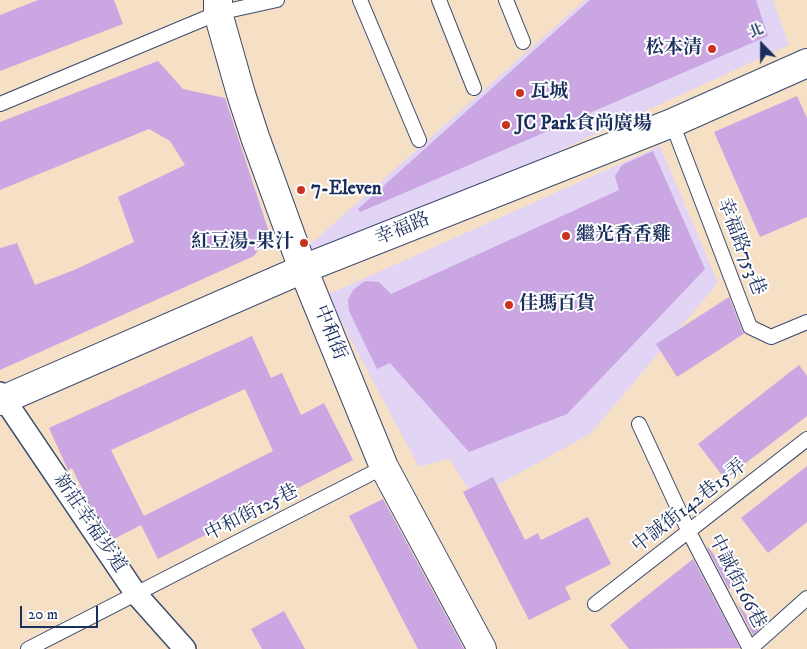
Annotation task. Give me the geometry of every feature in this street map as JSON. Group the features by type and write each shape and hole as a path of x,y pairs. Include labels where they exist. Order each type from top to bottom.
{"street":[{"name":"中和街","path":"218,7 255,137 303,269 384,467 482,649"},
{"name":"幸福路","path":"1,398 303,269 672,123 807,63"},
{"name":"新莊幸福步道","path":"1,398 136,594 185,649"}],"lane":[{"path":"0,104 218,7 277,0"},
{"path":"360,0 419,140"},
{"path":"438,0 474,88"},
{"path":"506,0 523,42"},
{"name":"幸福路753巷","path":"672,123 750,327 771,337 807,322"},
{"name":"中誠街166巷","path":"639,424 689,532 750,649"},
{"name":"中誠街142巷15弄","path":"595,604 807,439"},
{"name":"中和街125巷","path":"28,649 384,467"},
{"path":"750,649 807,598"}],"shaded area":[{"name":"JC Park食尚廣場","path":"585,0 773,0 789,45 328,257 303,251"},
{"name":"佳瑪百貨","path":"660,146 718,283 590,434 474,498 449,458 419,467 327,295"}],"building":[{"path":"38,0 114,0 123,24 0,71 0,15"},
{"name":"JC Park食尚廣場","path":"590,0 756,0 768,36 360,212 358,209"},
{"path":"158,61 183,89 225,98 270,235 254,256 0,370 0,248 17,243 35,285 74,270 134,242 118,197 185,165 170,141 149,129 0,190 0,122"},
{"path":"797,96 807,118 807,217 760,237 714,132"},
{"name":"佳瑪百貨","path":"653,151 705,269 567,414 469,452 390,363 377,369 349,311 348,300 353,290 365,281 379,282 391,294 619,190 615,176 622,165"},
{"path":"729,297 742,330 745,333 677,377 656,344"},
{"path":"252,336 271,378 282,373 301,415 324,403 353,460 158,559 141,525 114,539 88,501 72,468 68,470 49,428","holes":["245,389 273,451 144,516 111,450"]},
{"path":"799,365 807,376 807,416 725,479 698,444"},
{"path":"807,466 807,522 768,553 741,518"},
{"path":"493,477 525,540 538,533 541,540 588,517 611,564 565,587 571,599 529,620 463,492"},
{"path":"383,499 464,649 418,649 349,516"},
{"path":"707,548 736,583 729,589"},
{"path":"693,559 740,648 629,649 610,625"},
{"path":"736,602 758,630 753,635"},
{"path":"284,611 305,649 262,649 251,629"}],"place":[{"name":"松本清","path":"712,49"},
{"name":"瓦城","path":"520,93"},
{"name":"JC Park食尚廣場","path":"506,125"},
{"name":"7-Eleven","path":"301,190"},
{"name":"繼光香香雞","path":"566,236"},
{"name":"紅豆湯-果汁","path":"304,243"},
{"name":"佳瑪百貨","path":"509,305"}]}
